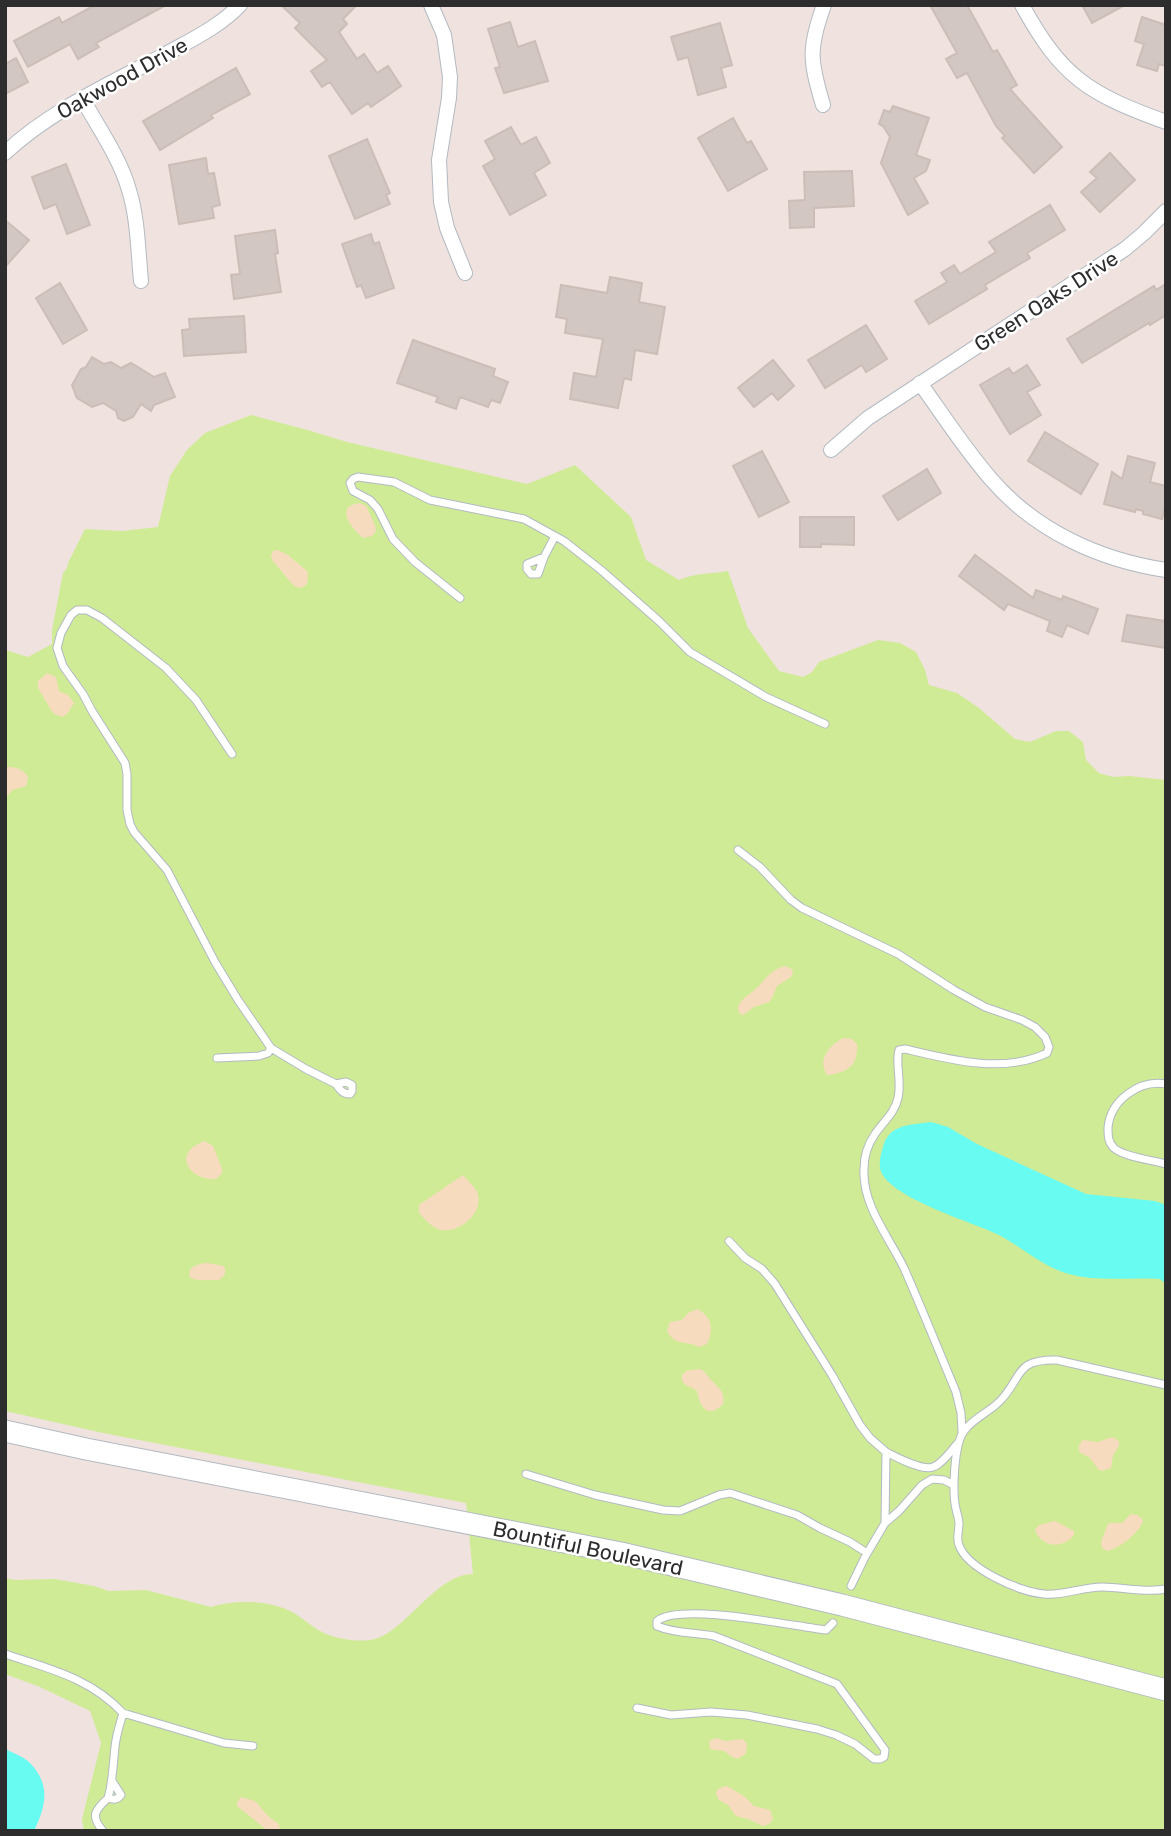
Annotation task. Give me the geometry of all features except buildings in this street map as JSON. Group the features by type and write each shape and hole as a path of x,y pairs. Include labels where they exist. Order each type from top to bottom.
{"main road":[{"name":"Bountiful Boulevard","path":"5,1431 99,1452 621,1553 842,1605 1166,1690"}],"street":[{"name":"Oakwood Drive","path":"5,153 46,120 198,36 240,5"},
{"path":"431,5 444,35 450,77 439,160 441,202 447,228 465,273"},
{"path":"823,105 811,62 814,37 824,5"},
{"path":"1022,5 1048,49 1076,78 1107,99 1166,122"},
{"path":"82,98 130,191 141,281"},
{"name":"Green Oaks Drive","path":"831,450 868,418 1115,256 1166,211"},
{"path":"920,383 992,480 1038,521 1062,536 1113,559 1166,570"}],"lane":[{"path":"460,598 415,562 393,539 370,500 353,491 350,483 353,479 358,477 394,482 430,500 524,519 555,536 601,570 690,652 766,697 825,724"},
{"path":"544,556 555,536"},
{"path":"232,754 196,700 166,668 102,618 87,610 77,610 71,615 61,633 57,648 63,666 125,762 127,810 134,832 167,870 215,962 271,1048 336,1084"},
{"path":"738,850 760,867 802,908 898,954 985,1007 1035,1027 1045,1037 1049,1047 1047,1053 1037,1058 1009,1064 978,1063 899,1050 898,1099 891,1115 875,1134 867,1149 865,1191 903,1267 956,1392 962,1432"},
{"path":"216,1058 258,1056 268,1053 271,1048"},
{"path":"1166,1084 1157,1082 1145,1085 1120,1099 1109,1120 1108,1138 1115,1149 1166,1164"},
{"path":"729,1241 775,1284 870,1438 886,1452 926,1468 939,1464 957,1443 962,1432 1002,1399 1019,1372 1029,1364 1041,1360 1056,1360 1166,1385"},
{"path":"957,1443 953,1496 959,1521 958,1545 965,1556 989,1575 1015,1588 1044,1594 1087,1588 1166,1589"},
{"path":"885,1523 886,1452"},
{"path":"526,1474 595,1495 663,1510 680,1511 730,1493 797,1515 867,1553"},
{"path":"851,1586 885,1523 922,1485 932,1479 944,1480 954,1485"},
{"path":"637,1708 671,1715 711,1712 747,1715 836,1735 855,1744 874,1759 880,1759 884,1757 885,1750 837,1685 714,1636 679,1633 657,1626 661,1617 718,1614 826,1630 833,1623"},
{"path":"5,1654 78,1679 113,1702 123,1713 224,1743 253,1746"},
{"path":"103,1831 97,1824 96,1810 108,1798 115,1742 123,1713"},
{"path":"108,1798 114,1800 121,1795 112,1781"}],"green space":[{"path":"251,415 347,442 527,484 575,465 631,517 646,560 679,580 728,571 748,628 779,671 803,677 812,672 819,662 878,640 900,643 916,652 929,685 957,693 1015,739 1030,742 1056,731 1069,731 1083,742 1086,760 1099,773 1113,777 1166,780 1166,1831 84,1831 82,1819 101,1743 90,1711 5,1674 5,1578 55,1579 109,1591 146,1590 211,1607 239,1602 268,1604 291,1611 328,1634 359,1641 383,1636 445,1584 473,1574 466,1503 103,1433 5,1411 5,650 28,657 52,644 52,630 63,573 85,529 122,531 158,527 170,476 187,450 205,433"}],"sand":[{"path":"360,503 366,506 376,531 372,536 363,538 350,524 346,513 352,505"},
{"path":"278,550 308,572 307,584 301,588 294,586 272,560 273,551"},
{"path":"47,673 56,677 59,691 68,695 74,703 62,717 53,713 38,688 38,681"},
{"path":"5,767 18,769 28,777 26,786 12,790 5,799"},
{"path":"786,966 793,970 792,976 777,986 769,1002 740,1014 738,1007 742,1001 774,971"},
{"path":"843,1038 852,1039 857,1044 856,1058 846,1070 827,1075 824,1058 833,1045"},
{"path":"205,1141 213,1146 222,1169 216,1179 198,1175 188,1165 186,1158 189,1152"},
{"path":"463,1175 477,1192 479,1199 474,1214 456,1228 438,1229 419,1213 419,1205"},
{"path":"207,1263 224,1266 223,1276 218,1280 191,1278 191,1269"},
{"path":"697,1309 709,1319 711,1329 707,1344 699,1347 670,1336 667,1331 670,1322 682,1320"},
{"path":"700,1369 723,1394 723,1404 713,1411 702,1406 697,1391 683,1381 682,1375 686,1371"},
{"path":"1112,1437 1119,1441 1119,1444 1111,1468 1099,1470 1089,1457 1079,1452 1079,1445 1083,1440 1098,1442"},
{"path":"1131,1514 1143,1521 1138,1530 1118,1547 1107,1551 1102,1548 1101,1542 1108,1524 1122,1523"},
{"path":"1055,1521 1074,1531 1074,1535 1064,1543 1048,1543 1038,1536 1035,1530 1039,1525"},
{"path":"717,1738 725,1741 743,1739 747,1744 746,1753 737,1758 724,1751 710,1749 709,1741"},
{"path":"727,1786 754,1806 770,1810 773,1819 769,1824 763,1826 736,1816 716,1794 717,1790"},
{"path":"241,1797 255,1801 279,1824 280,1831 268,1831 237,1806"}],"water":[{"path":"931,1122 948,1127 977,1144 1086,1194 1155,1201 1166,1205 1166,1284 1160,1279 1091,1278 1059,1271 999,1235 932,1208 897,1189 885,1179 880,1168 886,1139 901,1127"},
{"path":"5,1749 28,1761 41,1779 44,1804 34,1831 5,1831"}]}
